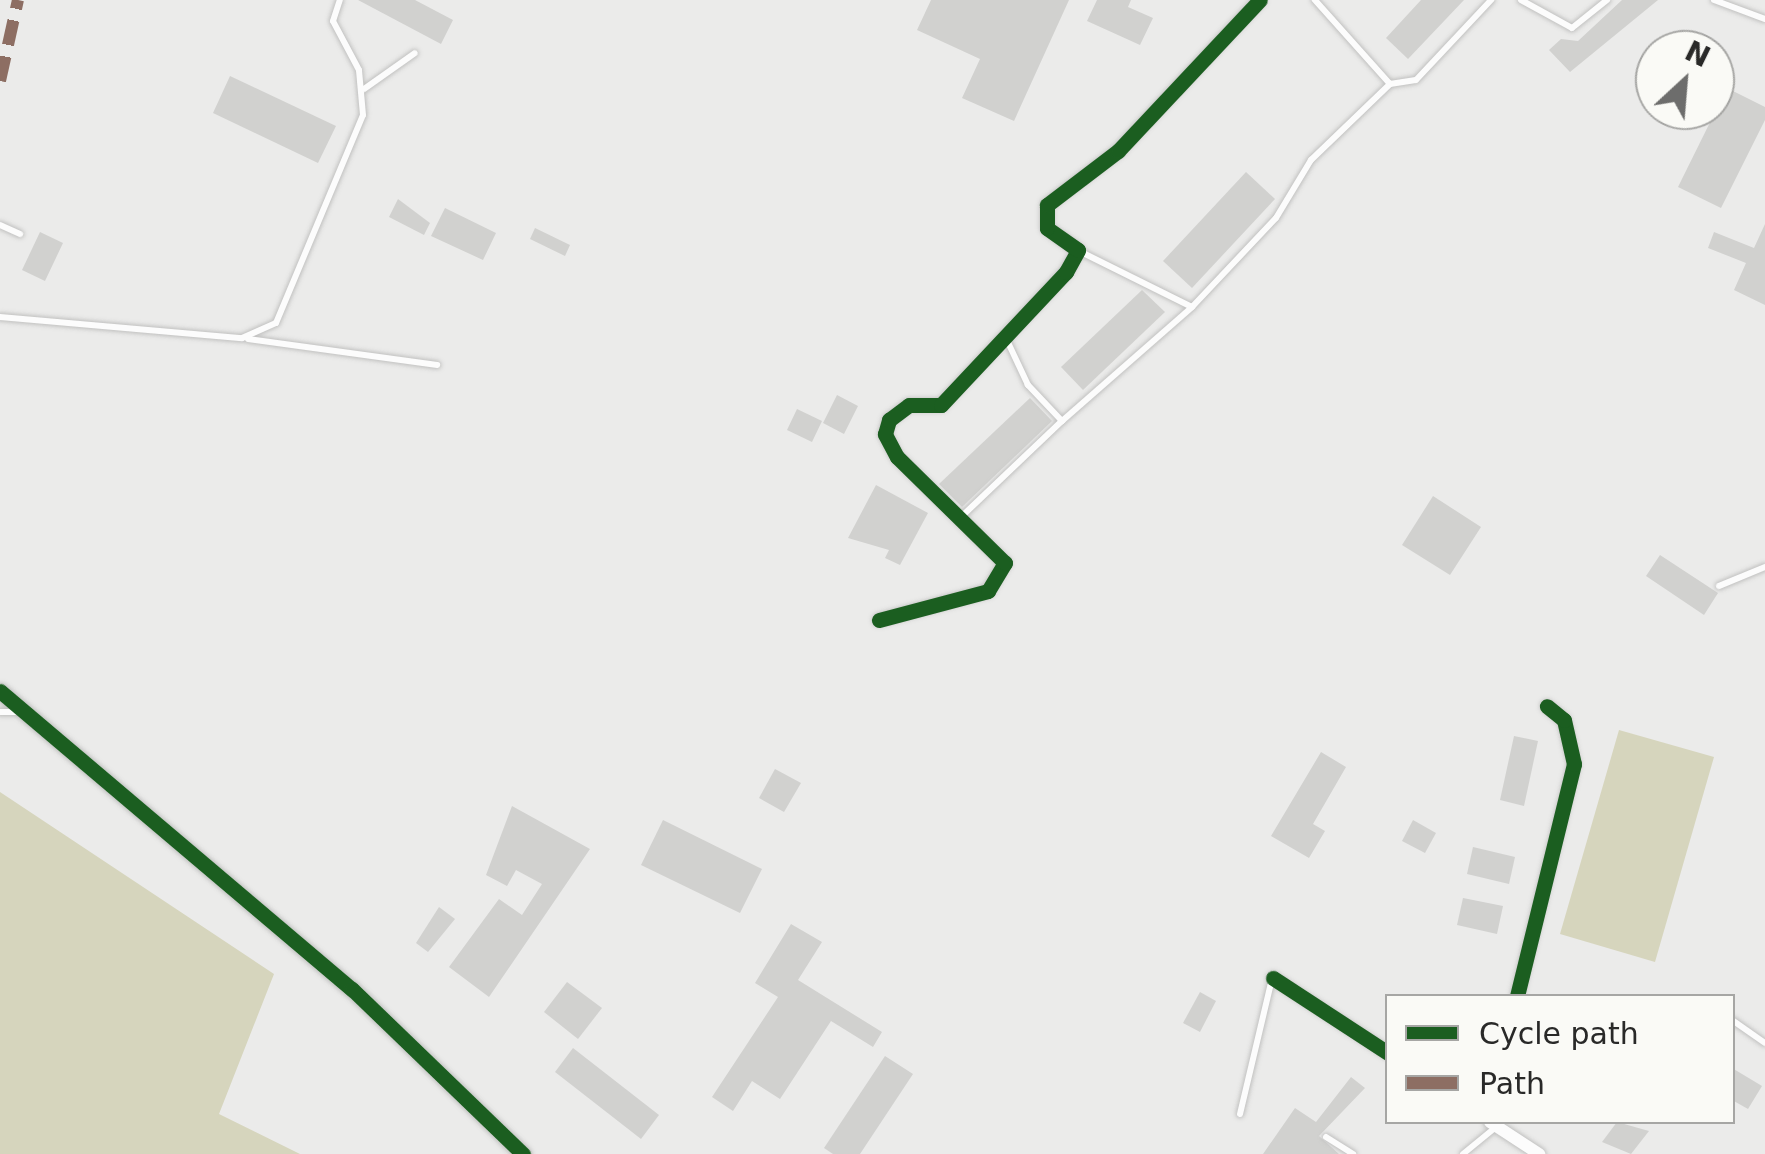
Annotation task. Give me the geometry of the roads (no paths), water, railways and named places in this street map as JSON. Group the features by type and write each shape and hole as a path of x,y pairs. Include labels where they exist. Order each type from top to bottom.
{"street":[{"path":"879,620 999,584 1000,554 957,521 884,434 896,410 940,406 1005,337 1078,250 1047,228 1046,204 1118,152 1260,0"},
{"path":"0,691 352,989 524,1154"},
{"path":"1517,994 1574,764 1564,720 1547,706"},
{"path":"1273,978 1385,1052"},
{"path":"1493,1124 1538,1154"}],"lane":[{"path":"242,338 263,334 286,307 358,135 363,89 333,21 340,0"},
{"path":"1315,0 1390,84"},
{"path":"957,521 1062,421 1192,307 1276,218 1311,160 1390,84 1416,80 1492,0"},
{"path":"1521,0 1572,28 1607,0"},
{"path":"1714,0 1765,19"},
{"path":"363,89 416,53"},
{"path":"0,224 20,234"},
{"path":"1078,250 1192,307"},
{"path":"0,317 242,338 437,365"},
{"path":"1005,337 1028,385 1062,421"},
{"path":"1719,586 1765,567"},
{"path":"0,712 28,714"},
{"path":"1240,1114 1261,996 1273,978"},
{"path":"1735,1022 1765,1044"},
{"path":"1463,1154 1493,1124"},
{"path":"1326,1137 1353,1154"}]}
